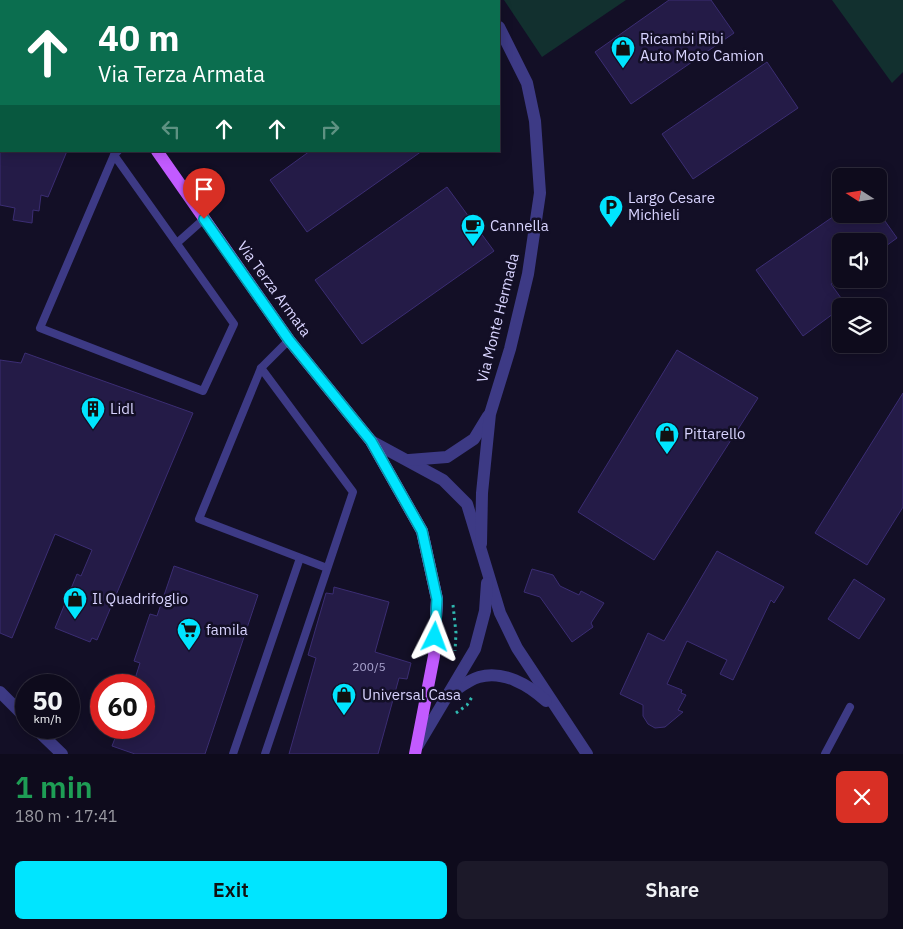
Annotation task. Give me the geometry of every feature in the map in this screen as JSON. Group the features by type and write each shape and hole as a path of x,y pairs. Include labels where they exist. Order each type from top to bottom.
{"main road":[{"name":"Via Terza Armata","path":"158,152 289,340 371,441 422,531 437,599 434,656 416,751"}],"street":[{"name":"Via Monte Hermada","path":"481,544 482,493 490,414 510,349 528,274 540,193 535,121 527,83 500,29"},
{"name":"Via Monte Hermada","path":"409,460 447,457 474,439 490,414"},
{"name":"Via Terza Armata","path":"371,441 443,480 467,504 481,544 487,576 500,613 517,648 587,754"},
{"path":"416,751 446,696 475,649 485,611 487,576"},
{"name":"Via Terza Armata","path":"446,696 480,677 510,678 538,693 559,713"},
{"path":"0,692 15,707"},
{"path":"46,739 62,754"}],"lane":[{"path":"116,153 234,324 203,391 40,328 116,153"},
{"path":"177,244 204,219"},
{"path":"289,340 262,368 199,520 327,568"},
{"path":"262,368 353,492 265,754"},
{"path":"233,754 300,558"},
{"path":"825,754 850,707"}],"green space":[{"path":"504,0 626,0 542,57"},
{"path":"832,0 903,0 903,72 892,83"}],"building":[{"path":"669,0 711,0 734,33 631,104 595,52"},
{"path":"767,62 798,108 693,179 662,134"},
{"path":"0,152 67,152 48,197 41,195 39,211 33,210 32,223 13,220 15,208 0,205"},
{"path":"309,152 421,152 307,232 270,180"},
{"path":"447,187 494,251 362,344 315,280"},
{"path":"832,217 832,223 886,223 897,238 887,245 887,233 832,233 831,284 832,288 841,298 832,298 832,315 803,336 756,270"},
{"name":"Pittarello","path":"677,350 758,398 654,560 578,512"},
{"path":"25,353 193,413 97,640 92,638 90,642 55,628 77,574 81,576 92,550 55,534 12,638 0,633 0,360 21,363"},
{"path":"903,393 903,507 867,565 815,533"},
{"path":"717,551 784,587 774,603 771,600 733,680 720,674 727,660 687,641 667,684 682,690 681,693 686,695 678,710 683,712 665,727 655,728 648,724 643,716 643,705 620,694 648,633 664,641"},
{"name":"famila","path":"174,566 258,595 205,754 135,754 112,746 115,739 155,739 155,674 136,674 140,663 134,661 150,614 157,616"},
{"path":"532,569 553,575 560,586 579,595 581,591 604,603 591,623 593,627 572,642 540,597 524,592"},
{"path":"854,579 885,599 859,639 828,619"},
{"name":"Universal Casa","path":"334,587 389,602 375,652 411,663 407,679 399,678 378,754 289,754 316,658 308,655 326,593 333,594"}],"place":[{"name":"Ricambi Ribi Auto Moto Camion","path":"623,69"},
{"name":"Largo Cesare Michieli","path":"611,228"},
{"name":"Cannella","path":"473,247"},
{"name":"Lidl","path":"93,430"},
{"name":"Pittarello","path":"667,455"},
{"name":"Il Quadrifoglio","path":"75,620"},
{"name":"famila","path":"189,651"},
{"name":"Universal Casa","path":"344,716"}],"route":[{"path":"204,219 289,340 371,441 422,531 437,599 435,637"}]}
